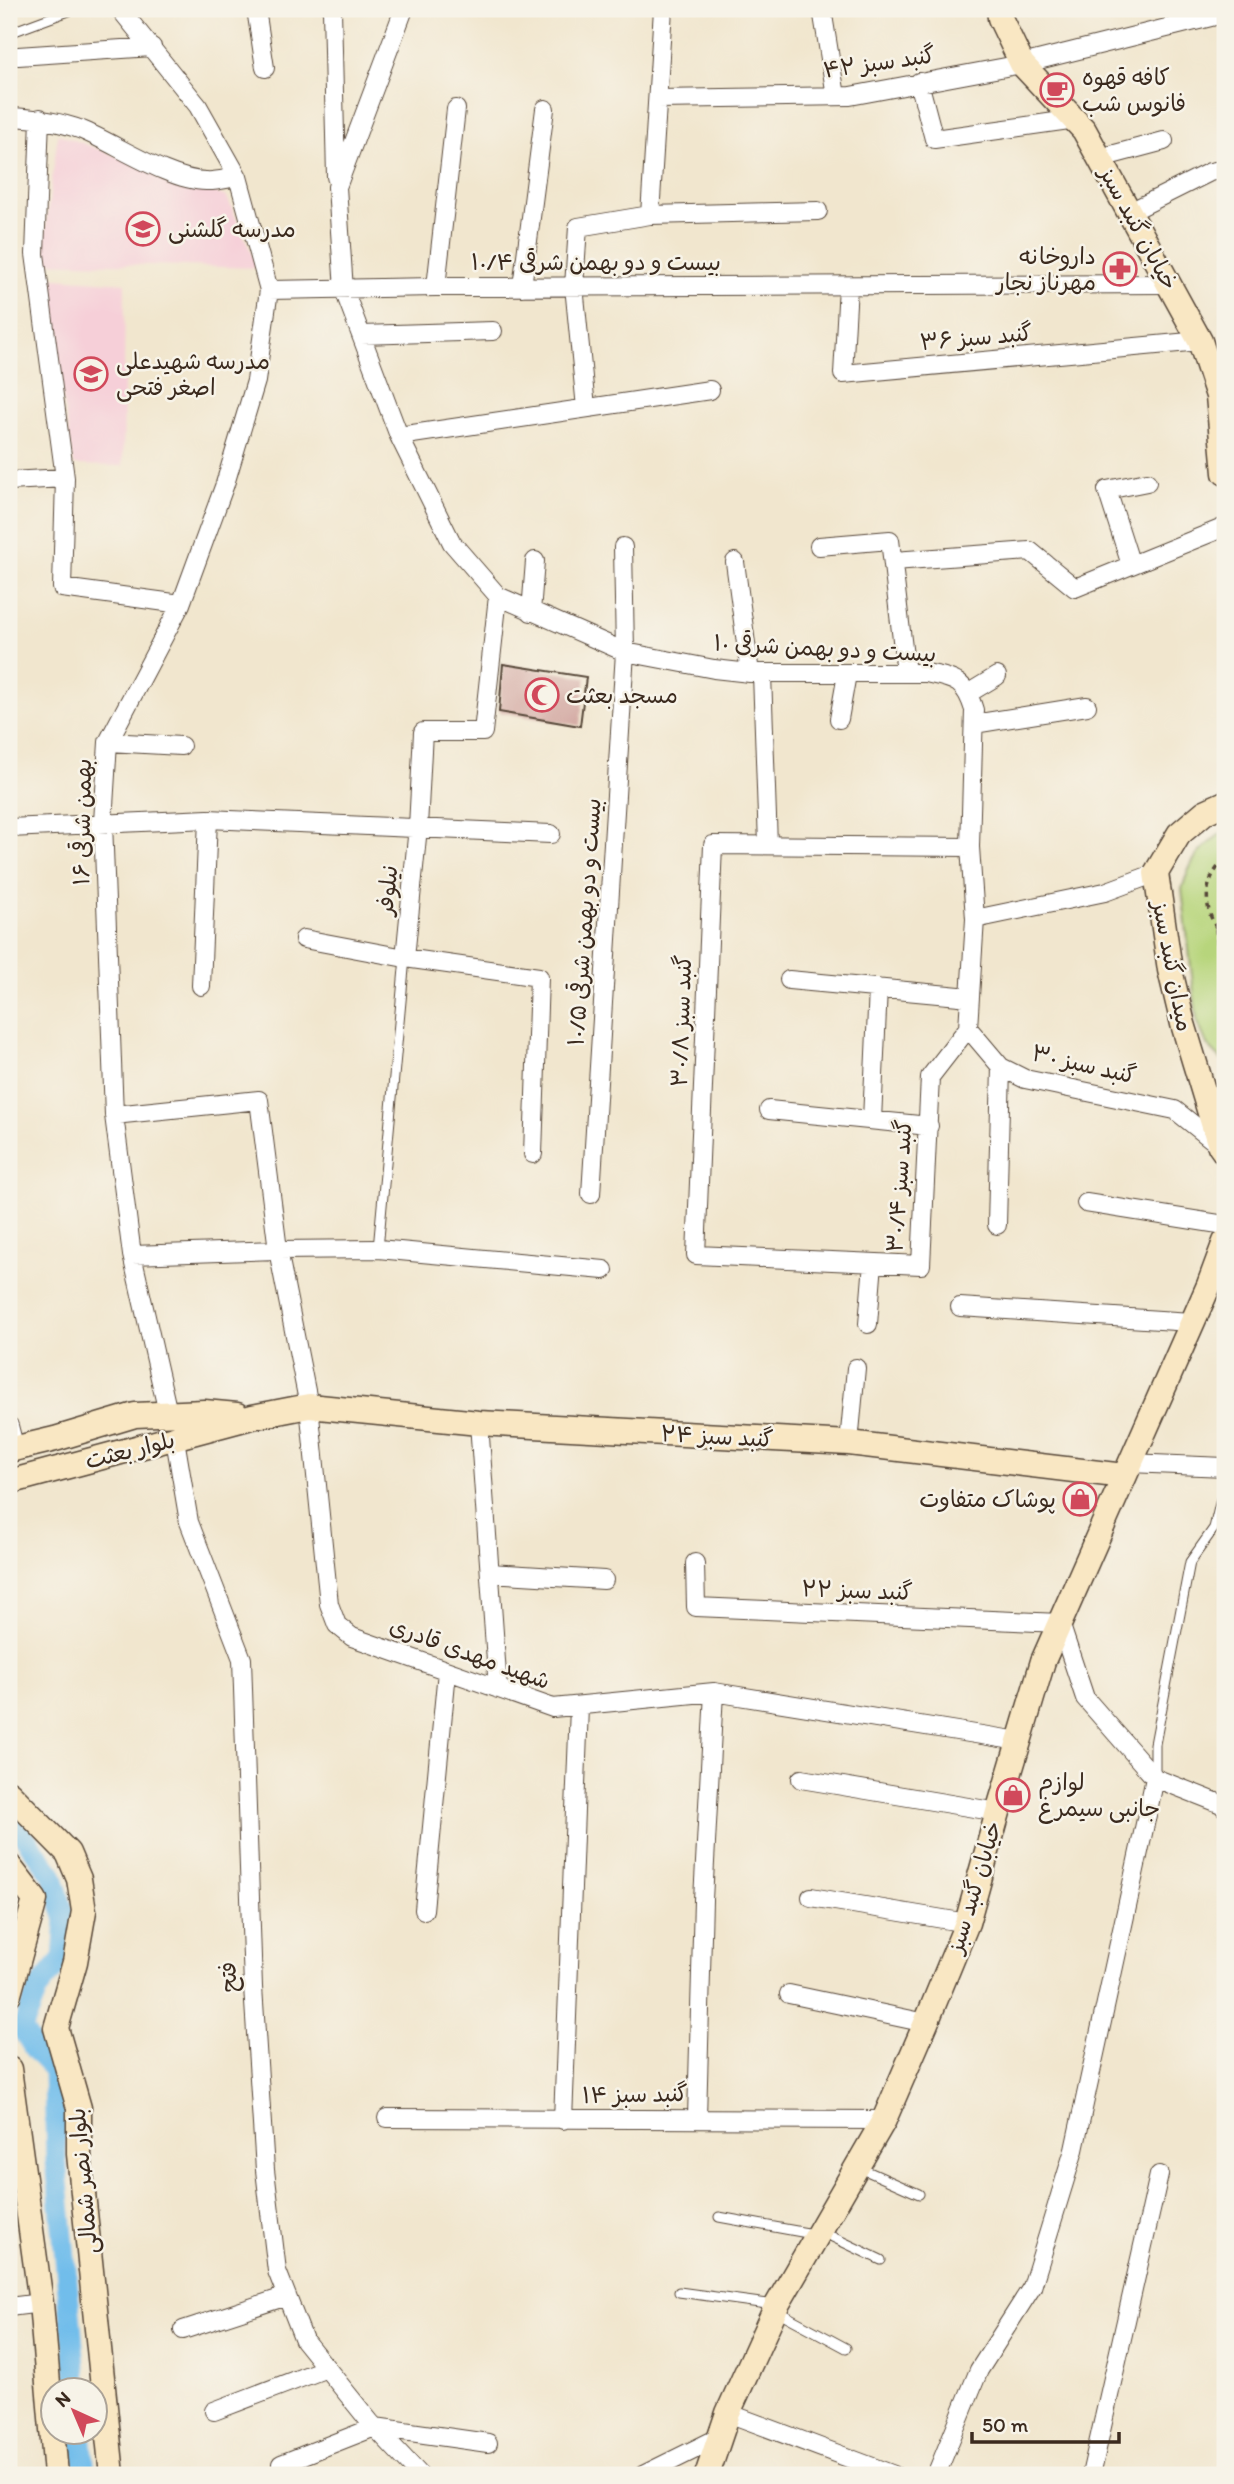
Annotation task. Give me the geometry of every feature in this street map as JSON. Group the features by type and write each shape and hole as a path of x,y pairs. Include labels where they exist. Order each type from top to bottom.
{"street":[{"path":"120,9 198,106 238,177 269,290 344,290"},
{"path":"256,9 265,68"},
{"path":"332,9 337,187"},
{"name":"بیست و دو بهمن شرقی ۱۰","path":"404,9 337,187 344,290 399,436 452,543 498,596 625,652 756,674 926,673 948,678 962,685 969,693"},
{"path":"650,215 663,9"},
{"path":"822,9 836,96"},
{"name":"خیابان گنبد سبز","path":"999,9 1000,18 1022,64 1076,119 1100,158 1200,341 1218,396 1225,472"},
{"name":"گنبد سبز ۴۲","path":"659,99 850,96 1022,64 1219,15"},
{"path":"18,56 152,47"},
{"path":"919,82 934,139 1076,119"},
{"path":"436,287 456,108"},
{"path":"523,287 545,109"},
{"path":"9,117 40,118 84,131 118,150 177,174 205,182 238,177"},
{"path":"40,118 35,254 65,478 62,588 181,604"},
{"path":"1100,158 1164,141"},
{"path":"1130,212 1210,172 1225,169"},
{"path":"586,408 574,286 578,227 650,215 818,211"},
{"name":"بیست و دو بهمن شرقی ۱۰/۴","path":"344,290 436,287 1171,284"},
{"name":"گنبد سبز ۳۶","path":"848,286 843,374 1200,341"},
{"name":"بهمن شرقی ۱۶","path":"168,1413 132,1255 114,1115 103,822 108,742 181,604 225,484 256,381 269,290"},
{"path":"361,335 493,331"},
{"path":"399,436 710,390"},
{"path":"9,481 65,478"},
{"path":"1131,565 1107,490 1147,482"},
{"path":"894,561 1030,551 1075,588 1225,527"},
{"path":"819,546 890,540 906,673"},
{"name":"بیست و دو بهمن شرقی ۱۰/۵","path":"591,1194 625,652 623,547"},
{"path":"531,612 536,561"},
{"path":"735,562 756,674 768,845 970,847"},
{"name":"نیلوفر","path":"405,958 418,827 423,732 483,732 498,596"},
{"path":"839,719 847,674"},
{"path":"968,1028 975,919 970,847 974,710 969,693 997,676"},
{"path":"974,724 1087,706"},
{"path":"108,742 181,746"},
{"name":"میدان گنبد سبز","path":"1223,1150 1183,1024 1170,970 1156,873 1179,834 1205,812 1225,803"},
{"path":"201,986 208,819"},
{"path":"9,828 208,819 551,834"},
{"name":"گنبد سبز ۳۰/۸","path":"696,1255 713,845 768,845"},
{"path":"975,919 1105,892 1156,873"},
{"path":"303,939 405,958 539,977 533,1154"},
{"path":"789,980 970,997"},
{"path":"872,1120 878,988"},
{"name":"گنبد سبز ۳۰/۴","path":"696,1255 921,1265 930,1077 968,1028"},
{"name":"گنبد سبز ۳۰","path":"968,1028 1000,1067 1025,1079 1175,1110 1223,1150"},
{"path":"997,1225 1000,1067"},
{"name":"شهید مهدی قادری","path":"114,1115 259,1100 278,1250 309,1406 329,1604 337,1625 352,1637 553,1708 714,1692 1019,1741"},
{"path":"769,1110 929,1126"},
{"path":"1087,1203 1225,1225"},
{"name":"خیابان گنبد سبز","path":"708,2475 728,2413 776,2308 884,2120 926,2023 967,1923 1044,1661 1191,1322 1217,1278 1225,1242"},
{"path":"132,1255 378,1249 604,1270"},
{"path":"868,1324 873,1263"},
{"path":"960,1307 1191,1322"},
{"path":"849,1443 856,1368"},
{"name":"بلوار بعثت","path":"9,1482 252,1417 309,1406"},
{"name":"گنبد سبز ۲۴","path":"309,1406 479,1423 849,1443 1127,1470"},
{"name":"بلوار بعثت","path":"11,1442 55,1439 135,1415 204,1412 252,1417"},
{"path":"479,1423 498,1689"},
{"name":"فتح","path":"175,1439 189,1522 242,1659 253,1987 265,2170 277,2271 304,2340 375,2427 420,2475"},
{"path":"1127,1470 1225,1467"},
{"name":"گنبد سبز ۲۲","path":"695,1563 696,1607 1060,1623"},
{"path":"490,1573 604,1580"},
{"path":"1060,1623 1085,1698 1155,1778 1221,1804 1225,1808"},
{"path":"424,1910 447,1671"},
{"path":"697,2118 703,1900 714,1692"},
{"path":"563,2120 579,1707"},
{"path":"936,2475 979,2370 1032,2287 1074,2150 1155,1778"},
{"path":"801,1779 998,1812"},
{"name":"بلوار نصر شمالی","path":"9,1793 68,1853 79,1879 84,1911 75,1962 55,2028 79,2108 79,2154 113,2475"},
{"path":"9,1866 35,1900 9,1994"},
{"path":"811,1897 967,1923"},
{"path":"789,1994 926,2023"},
{"path":"9,2068 41,2303 56,2475"},
{"name":"گنبد سبز ۱۴","path":"387,2118 884,2120"},
{"path":"1091,2475 1159,2175"},
{"path":"183,2330 287,2295"},
{"path":"9,2307 41,2303"},
{"path":"214,2411 327,2368"},
{"path":"728,2413 894,2475"},
{"path":"281,2464 375,2427 488,2443"},
{"path":"643,2475 718,2438"}],"lane":[{"path":"9,33 74,9"},
{"name":"نیلوفر","path":"378,1249 405,958"},
{"path":"1155,1778 1154,1744 1190,1562 1214,1528 1225,1483"},
{"path":"858,2167 919,2194"},
{"path":"719,2217 821,2233 881,2260"},
{"path":"679,2292 776,2308 846,2348"}],"path":[{"path":"1225,860 1211,878 1207,895 1209,913 1216,929 1225,1020"},
{"path":"1216,929 1225,939"}],"shaded area":[{"name":"مدرسه گلشنی","path":"58,134 227,197 258,268 41,262"},
{"name":"مدرسه شهیدعلی اصغر فتحی","path":"43,277 125,283 123,466 74,465"}],"green space":[{"path":"1225,830 1225,1063 1207,1045 1197,1020 1182,889 1189,868 1198,855"}],"building":[{"name":"مسجد بعثت","path":"503,664 586,677 580,726 499,712"}],"waterway":[{"path":"9,1816 52,1874 66,1920 63,1959 38,1989 22,2029 35,2050 54,2070 56,2160 76,2376"},
{"path":"82,2446 85,2475"}],"place":[{"name":"کافه قهوه فانوس شب","path":"1057,90"},
{"name":"مدرسه گلشنی","path":"143,229"},
{"name":"داروخانه مهرناز نجار","path":"1120,269"},
{"name":"مدرسه شهیدعلی اصغر فتحی","path":"91,374"},
{"name":"مسجد بعثت","path":"542,695"},
{"name":"پوشاک متفاوت","path":"1080,1499"},
{"name":"لوازم جانبی سیمرغ","path":"1013,1795"}]}
